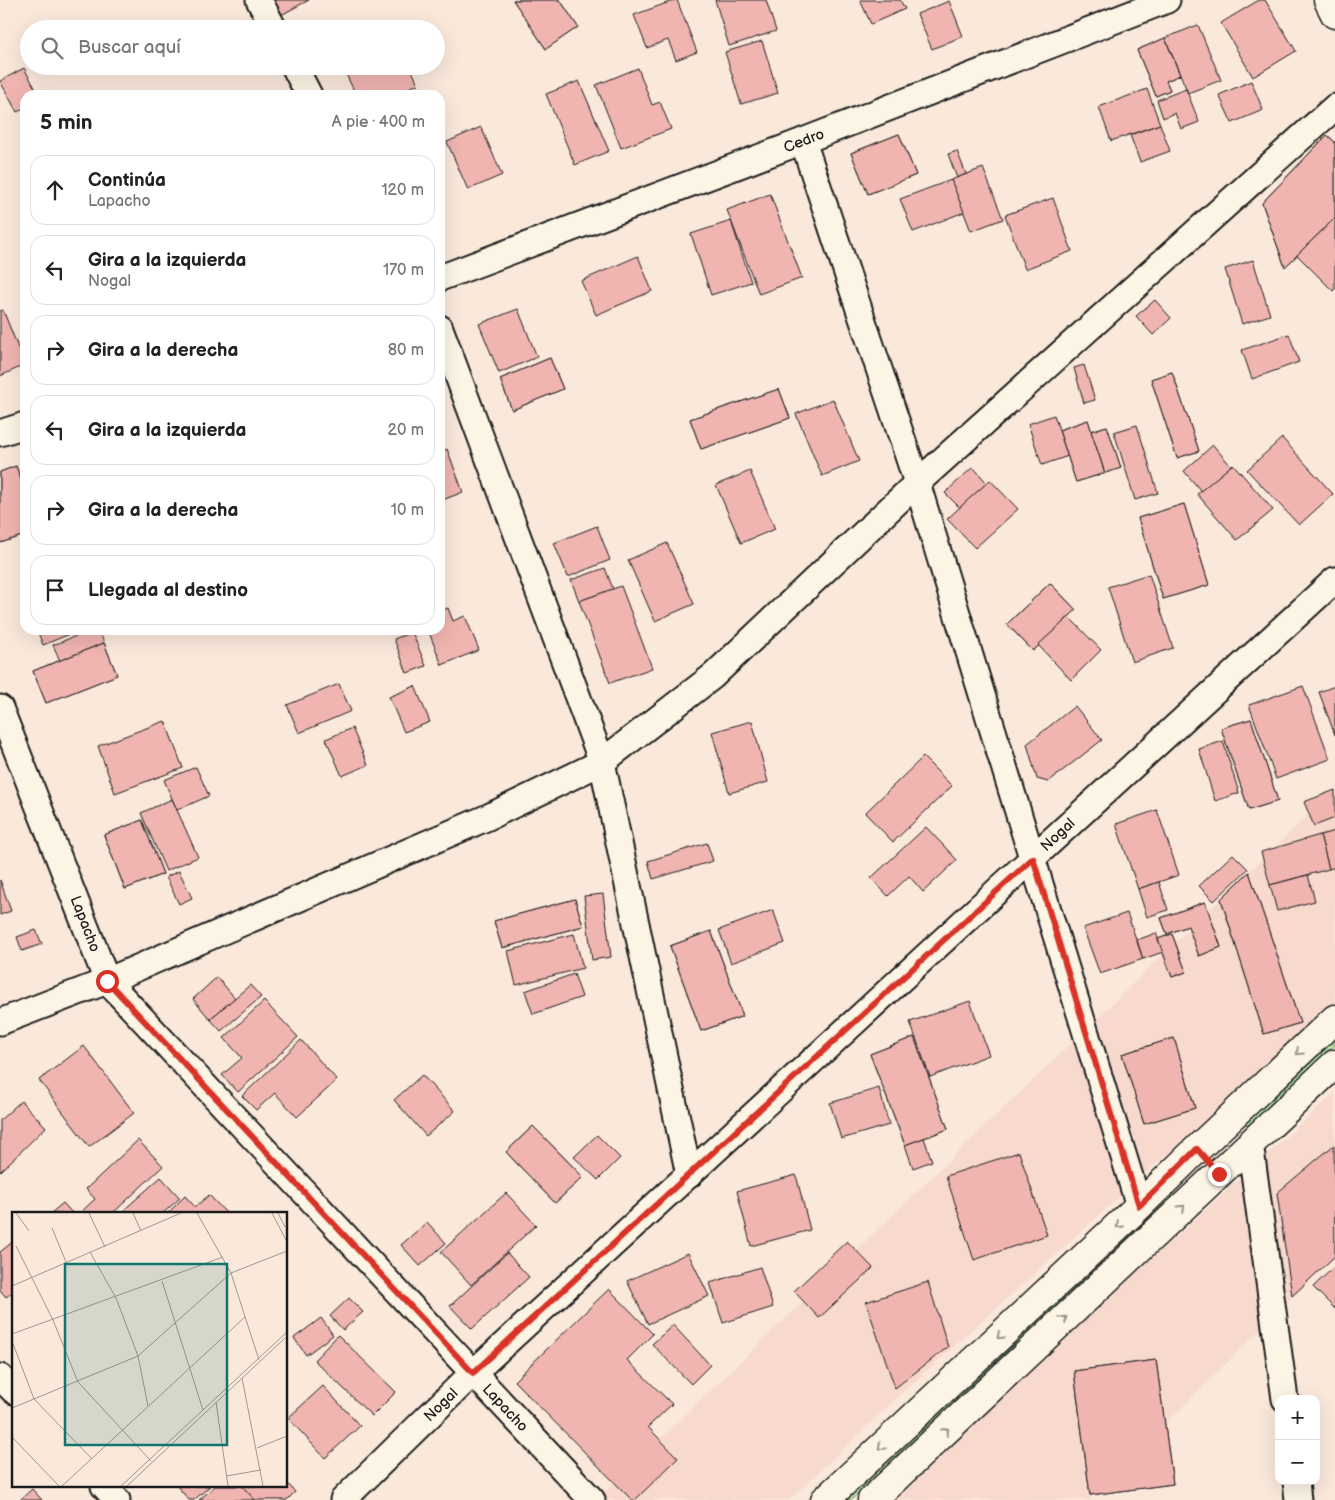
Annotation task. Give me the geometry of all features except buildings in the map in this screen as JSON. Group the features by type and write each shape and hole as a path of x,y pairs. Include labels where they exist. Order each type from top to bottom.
{"main road":[{"path":"1328,0 1335,14"},
{"path":"825,1500 1139,1206 1335,1019"},
{"path":"872,1500 1335,1064"},
{"path":"1197,1149 1219,1174"}],"street":[{"path":"259,0 269,20"},
{"name":"Cedro","path":"445,276 803,141 1167,0"},
{"path":"299,75 306,90"},
{"path":"0,1022 107,981 486,818 602,762 713,676 917,483 1335,107"},
{"path":"803,141 917,483 1139,1206"},
{"path":"445,341 602,762 689,1175"},
{"path":"0,433 20,427"},
{"name":"Nogal","path":"343,1500 473,1373 1335,580"},
{"name":"Lapacho","path":"0,708 107,981 592,1500"},
{"path":"1250,1144 1283,1395"},
{"path":"0,1377 12,1389"},
{"path":"1296,1485 1298,1500"},
{"path":"106,1488 116,1500"}],"shaded area":[{"path":"1335,789 1335,1002 901,1394 789,1500 597,1500"},
{"path":"1335,1093 1335,1255 1089,1500 891,1500 1064,1338"}],"green space":[{"path":"1335,1038 1335,1045 1250,1126 1247,1126 1246,1122"},
{"path":"1170,1195 1173,1195 1174,1199 851,1500 843,1500"}],"route":[{"path":"107,981 473,1373 1033,858 1139,1206 1197,1149 1219,1174"}]}
